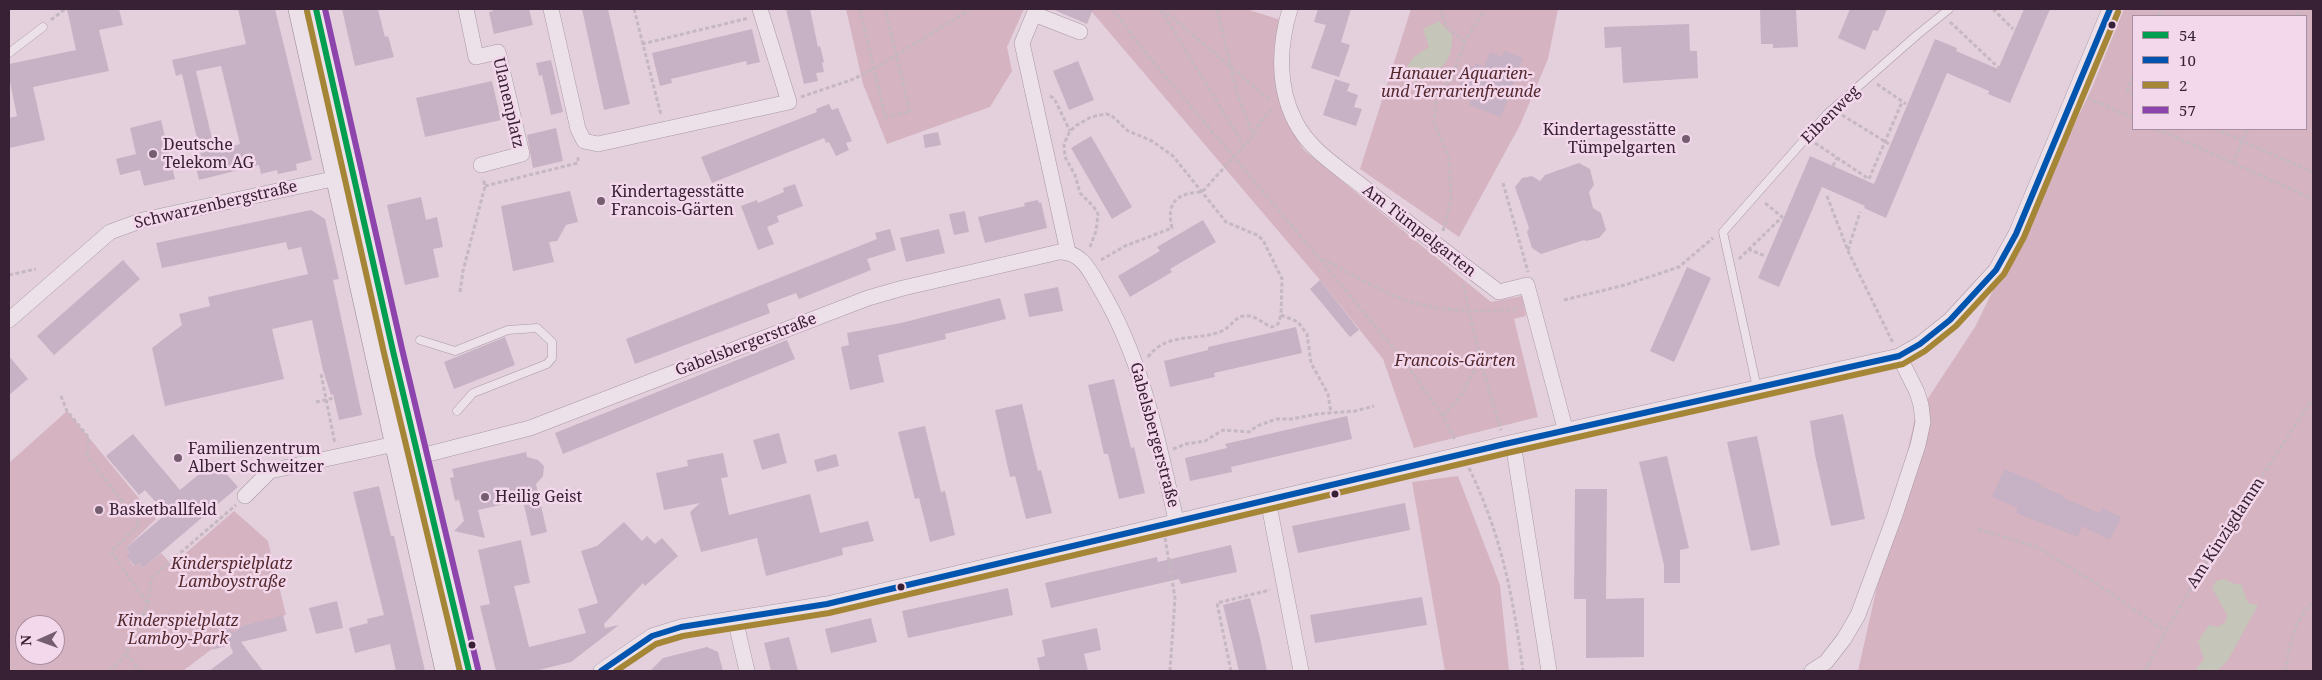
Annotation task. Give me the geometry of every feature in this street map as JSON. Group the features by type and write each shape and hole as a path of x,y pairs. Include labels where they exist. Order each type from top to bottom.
{"main road":[{"path":"299,9 336,178 404,454 469,671"},
{"path":"316,9 446,671"}],"street":[{"name":"Ulanenplatz","path":"466,9 476,57 498,52 522,154 481,165"},
{"path":"551,9 578,129 584,141 598,144 789,102 761,12"},
{"name":"Am Tümpelgarten","path":"1290,9 1282,46 1281,69 1285,93 1295,120 1301,130 1332,162 1436,246 1499,292 1527,285 1566,432"},
{"path":"601,671 652,636 681,627 827,604 1462,454 1899,356 1925,340 1950,320 1996,270 2016,234 2110,9"},
{"name":"Gabelsbergerstraße","path":"1080,32 1034,14 1022,43 1032,91 1078,259 1111,308 1139,369 1161,453 1169,522"},
{"name":"Schwarzenbergstraße","path":"9,320 110,232 119,228 143,220 336,178"},
{"name":"Gabelsbergerstraße","path":"245,496 270,471 338,456 404,454 530,428 884,293 1059,252 1078,259"},
{"path":"1812,671 1826,662 1844,639 1858,615 1895,515 1918,445 1923,422 1921,405 1917,392 1899,356"},
{"path":"1513,443 1549,671"},
{"path":"1268,500 1301,671"},
{"path":"735,619 747,671"}],"lane":[{"name":"Eibenweg","path":"1723,232 1832,109 1949,9"},
{"path":"9,53 43,27"},
{"path":"1723,232 1757,388"},
{"path":"420,340 455,351 508,330 537,328 546,334 552,342 552,358 548,364 474,393 457,411"}],"path":[{"path":"43,27 65,9"},
{"path":"634,9 665,130"},
{"path":"860,9 885,118 910,112 885,9"},
{"path":"789,102 851,80 874,69 971,9"},
{"path":"1113,9 1139,45 1320,258 1401,357 1443,416 1453,437"},
{"path":"1161,9 1244,146"},
{"path":"1078,259 1125,246 1172,228 1170,214 1174,202 1187,194 1202,192 1253,136 1261,121 1276,105 1161,9"},
{"path":"1218,9 1230,67 1253,136"},
{"path":"1440,9 1447,28 1465,40"},
{"path":"1445,226 1451,200 1449,158 1434,123 1437,90 1451,81 1465,40 1485,9"},
{"path":"1993,9 2013,29"},
{"path":"642,44 761,12"},
{"path":"1942,14 1999,68"},
{"path":"1868,78 1906,104"},
{"path":"2132,78 2127,90 2132,92"},
{"path":"1032,91 1047,94 1054,98 1070,132"},
{"path":"2076,92 2132,118"},
{"path":"1869,179 1887,143 1902,102"},
{"path":"1832,109 1887,143"},
{"path":"1078,259 1090,248 1098,221 1094,206 1080,193 1075,175 1065,157 1064,144 1070,132 1091,117 1100,114 1111,115 1128,131 1152,141 1173,156 1226,222 1257,235 1263,240 1282,279 1281,321 1272,327 1251,316 1244,316 1238,318 1222,331 1169,341 1152,352 1139,369"},
{"path":"2159,130 2313,199"},
{"path":"2217,130 2313,172"},
{"path":"2233,163 2248,130"},
{"path":"1807,138 1875,182"},
{"path":"485,186 578,163 577,150 584,141"},
{"path":"1834,166 1837,158"},
{"path":"460,292 463,271 485,186 481,165"},
{"path":"1503,183 1527,269"},
{"path":"1731,268 1782,217 1756,196"},
{"path":"1827,196 1848,251 1899,356"},
{"path":"1848,251 1860,212"},
{"path":"1564,300 1625,285 1680,267 1705,243 1723,232"},
{"path":"1748,249 1765,256"},
{"path":"1320,258 1391,295 1422,304 1470,311 1518,309 1532,306"},
{"path":"9,275 36,269"},
{"path":"1470,311 1480,359 1499,424"},
{"path":"1280,315 1298,322 1307,334 1311,363 1328,394 1331,413"},
{"path":"1443,416 1462,394 1480,359"},
{"path":"321,374 338,456"},
{"path":"61,396 67,411 89,438 87,456 140,524 111,551 148,604"},
{"path":"316,402 334,398"},
{"name":"Am Kinzigdamm","path":"2145,671 2165,631 2204,567 2313,398"},
{"path":"1161,453 1186,444 1205,441 1223,430 1249,432 1257,426 1276,418 1292,419 1354,411 1374,406"},
{"path":"1462,454 1485,501 1504,558 1524,671"},
{"path":"110,671 126,654 148,604 151,578 245,496"},
{"path":"1169,522 1175,598 1170,671"},
{"path":"1978,529 2037,547 2094,582 2165,631"},
{"path":"1231,671 1217,603 1285,586"},
{"path":"2286,671 2298,619 2304,610 2313,603"},
{"path":"126,654 140,671"}],"green space":[{"path":"846,9 1024,9 1007,47 1012,71 990,107 887,144 863,84"},
{"name":"Francois-Gärten","path":"1085,9 1246,9 1281,20 1275,56 1277,88 1287,119 1304,150 1491,302 1522,296 1526,316 1514,319 1538,417 1414,448 1383,359 1320,280 1092,12"},
{"name":"Hanauer Aquarien- und Terrarienfreunde","path":"1411,9 1558,9 1548,59 1520,125 1459,237 1360,169"},
{"path":"2124,9 2313,9 2313,671 1858,671 1915,418 1975,327 2091,90"},
{"path":"67,411 156,519 126,548 130,553 127,557 134,566 139,563 143,568 161,553 172,565 234,511 268,541 286,615 242,626 183,671 9,671 9,463"},
{"path":"1458,476 1500,585 1509,671 1445,671 1412,482"}],"shaded area":[{"path":"1439,21 1452,35 1450,54 1447,61 1437,71 1413,83 1404,71 1414,57 1429,47 1423,29"},
{"path":"2224,579 2235,584 2241,584 2248,603 2258,605 2228,660 2217,671 2195,671 2204,659 2198,641 2209,625 2217,627 2225,623 2227,615 2212,588 2216,581"}],"building":[{"path":"67,9 119,9 123,25 99,30 109,71 33,87 45,140 9,148 9,118 17,116 9,77 9,64 76,50"},
{"path":"238,9 275,9 312,160 296,164 297,170 278,174 277,170 261,174 259,165 199,180 196,167 203,165 182,74 176,76 172,60 246,44","holes":["221,66 240,144 215,151 196,71"]},
{"path":"342,9 378,9 385,37 388,36 394,57 355,66"},
{"path":"493,9 529,9 533,25 494,34 489,12 493,11"},
{"path":"582,9 608,9 630,104 604,110"},
{"path":"786,9 810,9 818,47 820,46 824,62 822,63 824,72 816,73 818,81 804,84"},
{"path":"1052,9 1093,9 1087,24"},
{"path":"1318,9 1351,9 1341,42 1350,45 1339,77 1311,68 1326,25 1314,22"},
{"path":"1760,9 1796,9 1798,47 1773,48 1773,44 1761,44"},
{"path":"1850,9 1887,9 1878,31 1873,30 1865,50 1838,38"},
{"path":"2024,9 2050,9 2010,103 1988,94 1989,91 1947,73 1886,218 1864,208 1865,206 1822,187 1779,287 1758,278 1810,156 1874,184 1935,39 1957,48 1956,51 1998,69"},
{"path":"1689,24 1690,51 1697,51 1698,78 1623,83 1621,47 1605,48 1604,27"},
{"path":"752,29 760,62 747,65 746,61 671,79 672,83 660,86 652,53"},
{"path":"1504,51 1523,58 1501,117 1469,105 1474,93 1459,87 1468,65 1474,67 1476,63 1484,67 1490,52 1502,57"},
{"path":"551,60 563,112 551,115 542,75 539,76 536,63"},
{"path":"1078,61 1094,100 1069,110 1053,71"},
{"path":"1335,79 1350,84 1347,91 1358,95 1354,107 1362,109 1356,126 1323,115"},
{"path":"492,81 501,120 425,137 416,98"},
{"path":"829,104 832,110 838,108 852,141 846,143 849,150 836,156 829,142 826,143 824,138 712,183 701,157 817,112 816,109"},
{"name":"Deutsche Telekom AG","path":"161,120 175,179 144,186 140,170 120,175 116,159 136,154 130,128"},
{"path":"556,128 563,161 533,168 527,135"},
{"path":"938,132 941,145 925,148 923,135"},
{"path":"1091,136 1132,207 1112,219 1071,148"},
{"path":"1579,163 1590,169 1594,185 1589,192 1593,208 1601,213 1606,230 1599,238 1584,240 1541,254 1532,248 1527,232 1529,228 1515,187 1522,178 1532,176 1540,181 1545,175"},
{"path":"795,184 803,206 777,216 779,222 767,227 774,244 758,250 741,206 757,200 758,203 784,192 783,188"},
{"path":"570,191 578,222 566,225 557,241 549,242 554,262 513,271 501,206"},
{"path":"421,197 426,220 437,217 443,247 433,249 439,277 405,285 387,205"},
{"path":"1038,200 1039,203 1041,202 1047,228 985,243 978,217 1025,206 1024,203"},
{"path":"311,210 325,219 339,279 333,280 362,415 339,420 333,394 331,395 323,370 312,320 272,329 284,379 165,406 152,348 182,325 179,314 210,306 208,297 308,274 301,247 288,250 286,242 162,268 156,243"},
{"path":"965,211 969,232 954,235 949,214"},
{"path":"1203,220 1216,242 1170,269 1172,272 1130,297 1118,276 1160,251 1157,247"},
{"path":"890,229 896,250 867,259 871,270 799,299 796,293 767,304 770,313 635,364 626,339 877,239 875,233"},
{"path":"939,229 945,253 906,262 900,238"},
{"path":"123,260 140,279 54,355 37,336"},
{"path":"1687,267 1711,278 1674,362 1650,351"},
{"path":"1320,280 1359,330 1350,337 1310,289"},
{"path":"1058,287 1063,311 1029,317 1024,294"},
{"path":"1000,298 1006,319 945,334 946,339 878,355 884,382 850,390 841,347 849,345 847,333 901,323"},
{"path":"1296,327 1302,353 1214,373 1215,377 1170,387 1164,361 1208,350 1208,347"},
{"path":"505,337 515,365 454,389 444,362"},
{"path":"787,340 795,359 563,454 555,433"},
{"path":"9,356 28,379 9,395"},
{"path":"1114,379 1131,448 1134,447 1145,493 1119,499 1108,454 1104,454 1088,385"},
{"path":"1022,404 1038,471 1041,470 1052,513 1026,519 1015,476 1010,477 995,410"},
{"path":"1843,414 1865,519 1831,526 1815,455 1810,421"},
{"path":"1347,416 1352,439 1231,467 1232,472 1190,481 1185,458 1227,448 1225,444"},
{"path":"925,426 941,492 945,491 955,535 930,542 919,498 915,499 898,432"},
{"path":"779,433 787,463 762,470 753,440"},
{"path":"133,434 180,490 215,461 238,487 143,568 139,563 135,566 126,556 130,553 126,548 166,514 145,490 139,495 106,456"},
{"path":"1757,436 1780,545 1751,551 1727,442"},
{"name":"Heilig Geist","path":"526,452 527,457 538,460 544,466 543,476 536,484 547,532 531,536 523,500 478,510 485,538 454,531 464,521 459,500 455,501 450,478 454,477 452,469"},
{"path":"723,453 728,477 721,478 729,515 810,494 820,533 868,521 874,541 842,548 843,555 766,576 757,538 701,552 690,512 700,503 664,510 656,473 688,466 687,460"},
{"path":"836,454 839,466 817,472 814,460"},
{"path":"1667,456 1689,548 1680,550 1680,583 1664,583 1664,565 1639,462"},
{"path":"2004,469 2041,484 2040,486 2064,496 2063,498 2100,513 2102,508 2121,517 2110,540 2082,526 2078,537 2016,513 2018,508 1992,497"},
{"path":"379,486 391,536 394,536 425,671 396,671 390,644 355,653 349,628 368,623 367,619 384,615 353,492"},
{"path":"1575,489 1607,489 1606,599 1644,598 1644,657 1586,658 1586,599 1574,599"},
{"path":"1405,503 1410,530 1298,553 1292,526"},
{"path":"624,522 642,541 647,536 655,544 662,538 678,556 645,586 643,583 604,624 605,628 619,625 571,662 535,671 496,671 480,606 490,604 478,550 521,540 530,583 514,586 529,647 586,633 578,609 598,603 581,551 597,546"},
{"path":"1231,545 1237,572 1181,584 1179,579 1051,608 1045,583 1157,557 1158,562"},
{"path":"1008,588 1013,615 908,638 902,611"},
{"path":"1422,597 1427,625 1315,643 1310,615"},
{"path":"1250,598 1267,671 1239,671 1223,605"},
{"path":"337,601 343,628 316,634 309,608"},
{"path":"283,615 287,631 241,642 263,671 209,671 233,653 230,645 211,650 228,637 223,623 233,633 242,626"},
{"path":"871,618 877,642 831,653 825,629"},
{"path":"1097,628 1101,650 1084,654 1088,671 1040,671 1037,658 1045,656 1042,640"},
{"path":"789,637 798,671 771,671 764,643"},
{"path":"707,647 718,652 723,671 650,671 663,658"}],"transit line":[{"name":"54","path":"316,9 393,351 469,671"},
{"name":"57","path":"325,9 402,349 478,669"},
{"name":"10","path":"601,671 652,636 681,627 827,604 1505,444 1899,356 1920,344 1950,320 1996,270 2016,234 2110,9"},
{"name":"2","path":"307,11 384,353 460,671"},
{"name":"2","path":"616,671 656,644 683,636 829,613 1507,453 1903,364 1925,351 1956,326 2004,274 2024,237 2118,12"}],"place":[{"name":"Kindertagesstätte Tümpelgarten","path":"1686,139"},
{"name":"Deutsche Telekom AG","path":"153,154"},
{"name":"Kindertagesstätte Francois-Gärten","path":"601,201"},
{"name":"Familienzentrum Albert Schweitzer","path":"178,458"},
{"name":"Heilig Geist","path":"485,497"},
{"name":"Basketballfeld","path":"99,510"}],"park label":[{"name":"Kinderspielplatz Lamboystraße","path":"232,573"},
{"name":"Kinderspielplatz Lamboy-Park","path":"178,630"}]}
